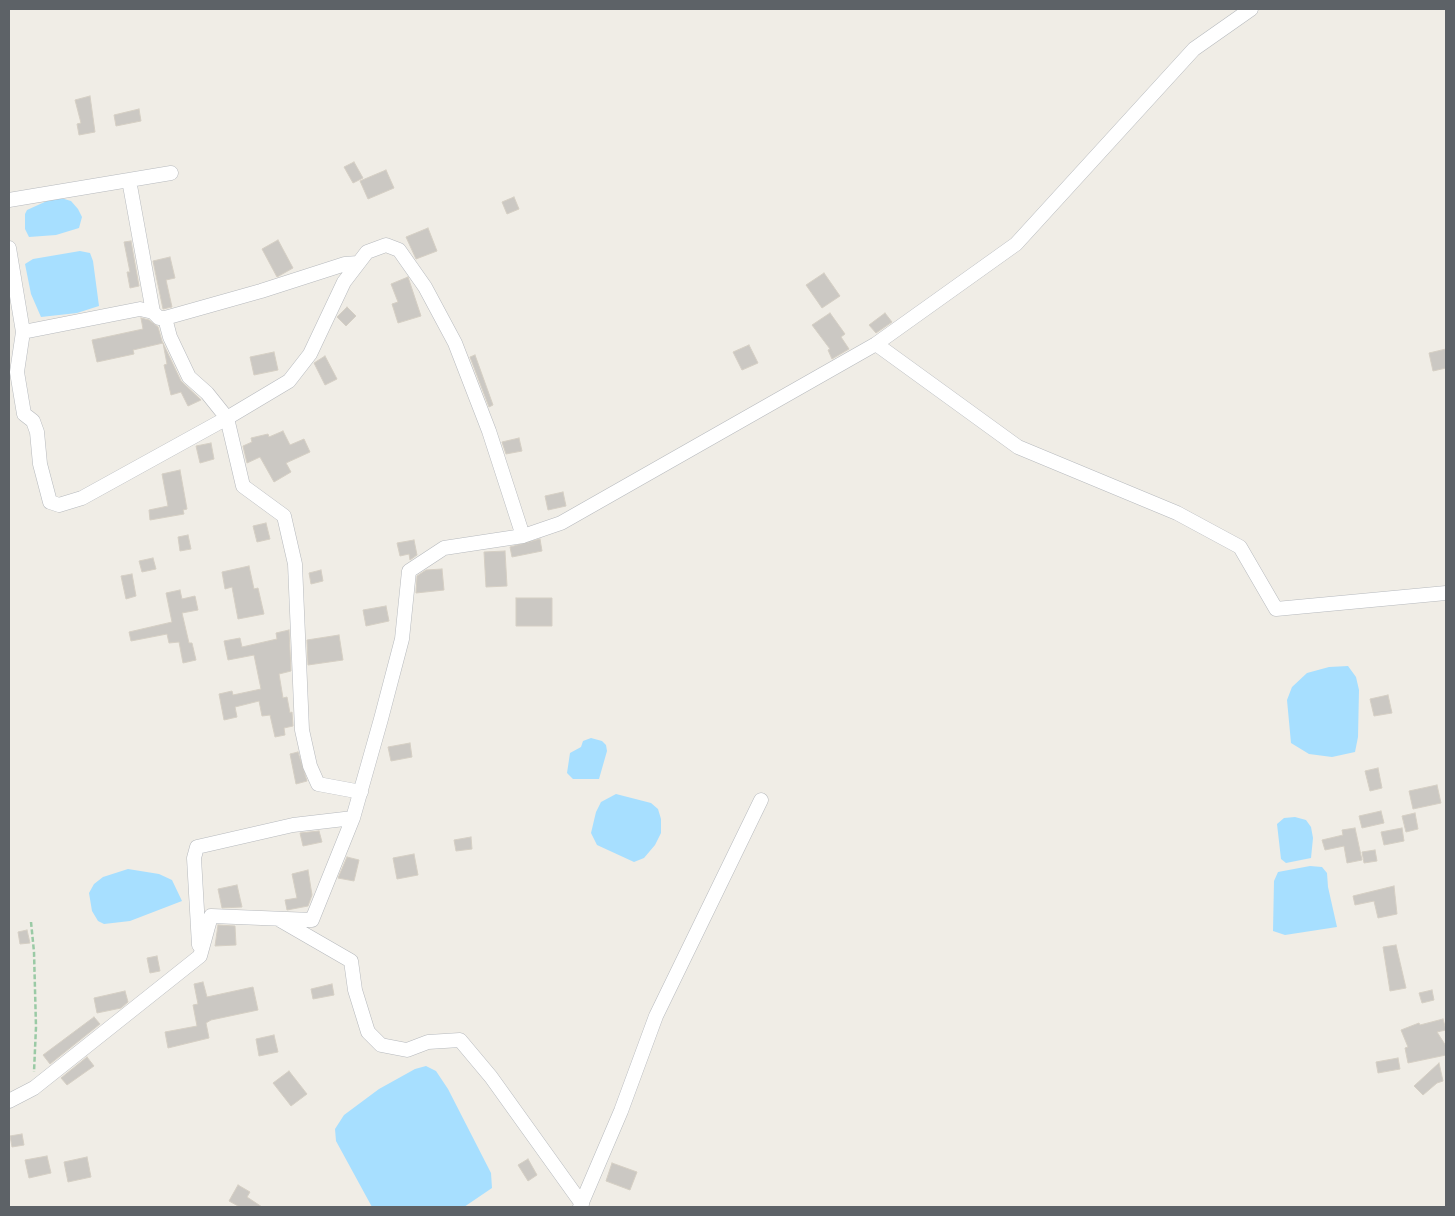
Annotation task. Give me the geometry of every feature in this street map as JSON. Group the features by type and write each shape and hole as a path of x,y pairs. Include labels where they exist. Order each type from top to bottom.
{"street":[{"path":"9,1101 34,1088 200,956 211,916 312,920 353,818 361,792 402,639 409,571 444,548 523,536 561,524 876,344 1016,244 1194,49 1251,9"},
{"path":"9,200 170,173"},
{"path":"129,180 159,315 189,377 207,393 227,418 243,486 284,516 295,564 302,730 310,766 318,784 361,792"},
{"path":"9,248 23,332 17,372 24,414 33,421 37,432 40,464 50,502 59,505 82,498 227,418 289,380 310,354 344,282 367,252 386,245 399,250 425,287 455,343 489,431 523,536"},
{"path":"23,332 140,309 159,315 261,291 335,266 358,263"},
{"path":"876,344 1018,446 1176,512 1240,547 1276,609 1446,593"},
{"path":"581,1206 621,1111 656,1016 761,800"},
{"path":"200,956 194,858 197,848 293,825 353,818"},
{"path":"279,919 351,961 355,990 368,1032 381,1045 407,1050 428,1042 460,1040 491,1077 581,1206"}],"path":[{"path":"30,922 34,952 36,1027 34,1088"}],"water":[{"path":"61,198 71,201 78,209 82,217 79,228 56,235 29,237 25,229 25,214 27,210 49,200"},
{"path":"80,251 90,253 93,261 99,306 77,313 41,317 31,294 25,264 33,259"},
{"path":"1348,666 1356,677 1359,690 1358,737 1355,752 1332,757 1309,754 1291,743 1287,700 1292,687 1307,673 1329,667"},
{"path":"591,738 602,741 606,745 607,751 599,779 573,779 567,773 570,753 581,747 583,741"},
{"path":"616,794 651,803 658,809 661,819 661,833 655,845 644,858 634,862 597,845 591,833 596,812 601,802"},
{"path":"1295,817 1306,820 1311,827 1313,838 1311,858 1286,863 1281,859 1277,824 1284,818"},
{"path":"1310,866 1322,867 1327,873 1328,887 1337,927 1285,935 1273,931 1274,881 1278,872"},
{"path":"128,869 159,874 172,880 182,901 130,921 104,924 98,921 92,911 89,893 94,884 103,877"},
{"path":"426,1066 436,1071 448,1089 491,1173 492,1188 464,1207 372,1207 336,1141 335,1129 344,1115 379,1089 415,1069"}],"building":[{"path":"90,96 95,132 79,135 77,124 81,123 75,100"},
{"path":"139,109 141,121 116,126 114,115"},
{"path":"354,162 363,178 353,183 344,167"},
{"path":"386,170 394,188 368,199 360,181"},
{"path":"514,197 519,209 507,214 502,202"},
{"path":"428,228 437,251 416,259 406,237"},
{"path":"278,240 293,268 277,277 262,249"},
{"path":"131,241 139,286 130,288 127,272 130,272 124,242"},
{"path":"170,257 175,278 166,280 172,307 163,309 153,261"},
{"path":"824,273 840,296 822,308 806,285"},
{"path":"408,277 421,316 398,323 392,304 398,302 391,284"},
{"path":"347,307 356,316 346,326 337,317"},
{"path":"830,313 845,334 841,337 849,349 832,359 828,350 830,349 812,325"},
{"path":"885,313 892,322 876,333 869,325"},
{"path":"141,318 149,320 158,327 163,343 133,350 134,354 97,362 92,340 143,329"},
{"path":"163,343 181,381 201,400 188,406 181,392 171,395 164,365 167,364"},
{"path":"749,345 758,363 742,370 733,352"},
{"path":"1446,349 1446,368 1433,371 1429,353"},
{"path":"274,352 278,370 254,375 250,357"},
{"path":"475,355 493,405 489,407 470,357"},
{"path":"325,356 337,379 325,385 314,363"},
{"path":"283,431 290,445 304,439 310,452 286,463 291,472 274,482 260,457 247,463 243,446 252,442 251,438 268,434 269,437"},
{"path":"519,438 522,451 506,454 502,442"},
{"path":"211,443 214,459 200,463 196,446"},
{"path":"180,470 187,509 183,510 184,514 150,520 149,510 168,506 162,474"},
{"path":"563,492 566,506 548,510 545,496"},
{"path":"266,523 270,539 257,542 253,526"},
{"path":"188,535 191,549 180,551 178,537"},
{"path":"540,539 542,551 512,557 510,547"},
{"path":"414,540 417,555 410,560 409,554 400,556 397,543"},
{"path":"505,551 507,586 486,587 484,552"},
{"path":"153,558 156,569 142,572 139,561"},
{"path":"249,566 254,589 258,588 264,614 238,619 232,587 225,589 222,572"},
{"path":"442,569 444,590 416,593 417,576 426,570"},
{"path":"321,570 323,581 311,584 309,573"},
{"path":"132,574 136,596 126,599 121,576"},
{"path":"180,590 182,599 195,596 198,610 182,613 189,643 192,643 196,660 183,663 179,642 169,643 167,634 131,641 129,632 172,622 166,593"},
{"path":"516,598 552,598 552,626 516,626"},
{"path":"386,606 389,621 366,626 363,610"},
{"path":"289,630 291,671 279,674 283,698 287,697 290,713 292,712 293,726 284,728 285,735 275,737 270,715 262,716 259,701 235,707 237,717 224,720 219,694 232,691 233,695 261,689 254,655 228,660 224,641 240,638 242,647 277,639 276,633"},
{"path":"339,635 343,660 308,665 307,640"},
{"path":"1388,695 1392,713 1374,716 1370,699"},
{"path":"410,743 412,757 391,761 388,747"},
{"path":"298,752 307,781 296,784 290,754"},
{"path":"1378,768 1382,788 1370,791 1365,771"},
{"path":"1437,785 1441,803 1413,809 1409,791"},
{"path":"1381,811 1384,823 1362,828 1359,816"},
{"path":"1415,813 1418,829 1406,832 1402,816"},
{"path":"1355,828 1362,860 1347,863 1344,846 1325,850 1322,840 1343,835 1342,830"},
{"path":"1402,828 1404,841 1384,845 1381,832"},
{"path":"319,831 322,842 303,846 300,833"},
{"path":"471,837 472,849 456,851 454,840"},
{"path":"1375,850 1377,861 1364,863 1362,852"},
{"path":"414,854 418,875 397,879 393,858"},
{"path":"347,857 359,860 354,881 338,878"},
{"path":"308,870 312,895 308,906 287,910 285,900 297,898 292,874"},
{"path":"237,885 242,907 222,908 218,889"},
{"path":"1394,886 1397,914 1378,918 1374,901 1355,905 1353,896"},
{"path":"218,925 235,926 236,945 215,946"},
{"path":"27,930 30,943 20,944 18,932"},
{"path":"1396,945 1406,988 1390,991 1383,947"},
{"path":"157,956 160,971 150,973 147,958"},
{"path":"203,982 207,997 253,987 258,1010 211,1020 206,1023 209,1038 168,1048 165,1032 197,1026 193,1005 198,1004 194,984"},
{"path":"332,984 334,995 313,999 311,989"},
{"path":"1432,990 1434,1000 1422,1003 1419,993"},
{"path":"125,991 128,1002 121,1008 97,1013 94,998"},
{"path":"94,1017 100,1024 50,1064 43,1055"},
{"path":"1443,1019 1446,1030 1437,1032 1446,1046 1446,1055 1408,1063 1405,1048 1408,1047 1401,1030 1419,1023 1420,1025"},
{"path":"274,1035 278,1052 259,1056 256,1039"},
{"path":"87,1057 94,1066 67,1085 61,1078"},
{"path":"1398,1058 1400,1069 1378,1073 1376,1062"},
{"path":"1439,1063 1443,1081 1437,1083 1423,1095 1414,1086"},
{"path":"289,1071 307,1094 291,1106 273,1083"},
{"path":"22,1134 24,1145 12,1147 10,1136"},
{"path":"47,1156 51,1173 29,1178 25,1160"},
{"path":"87,1157 91,1177 68,1182 64,1162"},
{"path":"528,1159 537,1175 528,1181 518,1165"},
{"path":"612,1163 637,1172 630,1190 606,1181"},
{"path":"238,1185 250,1192 247,1197 262,1207 240,1207 229,1201"}]}
